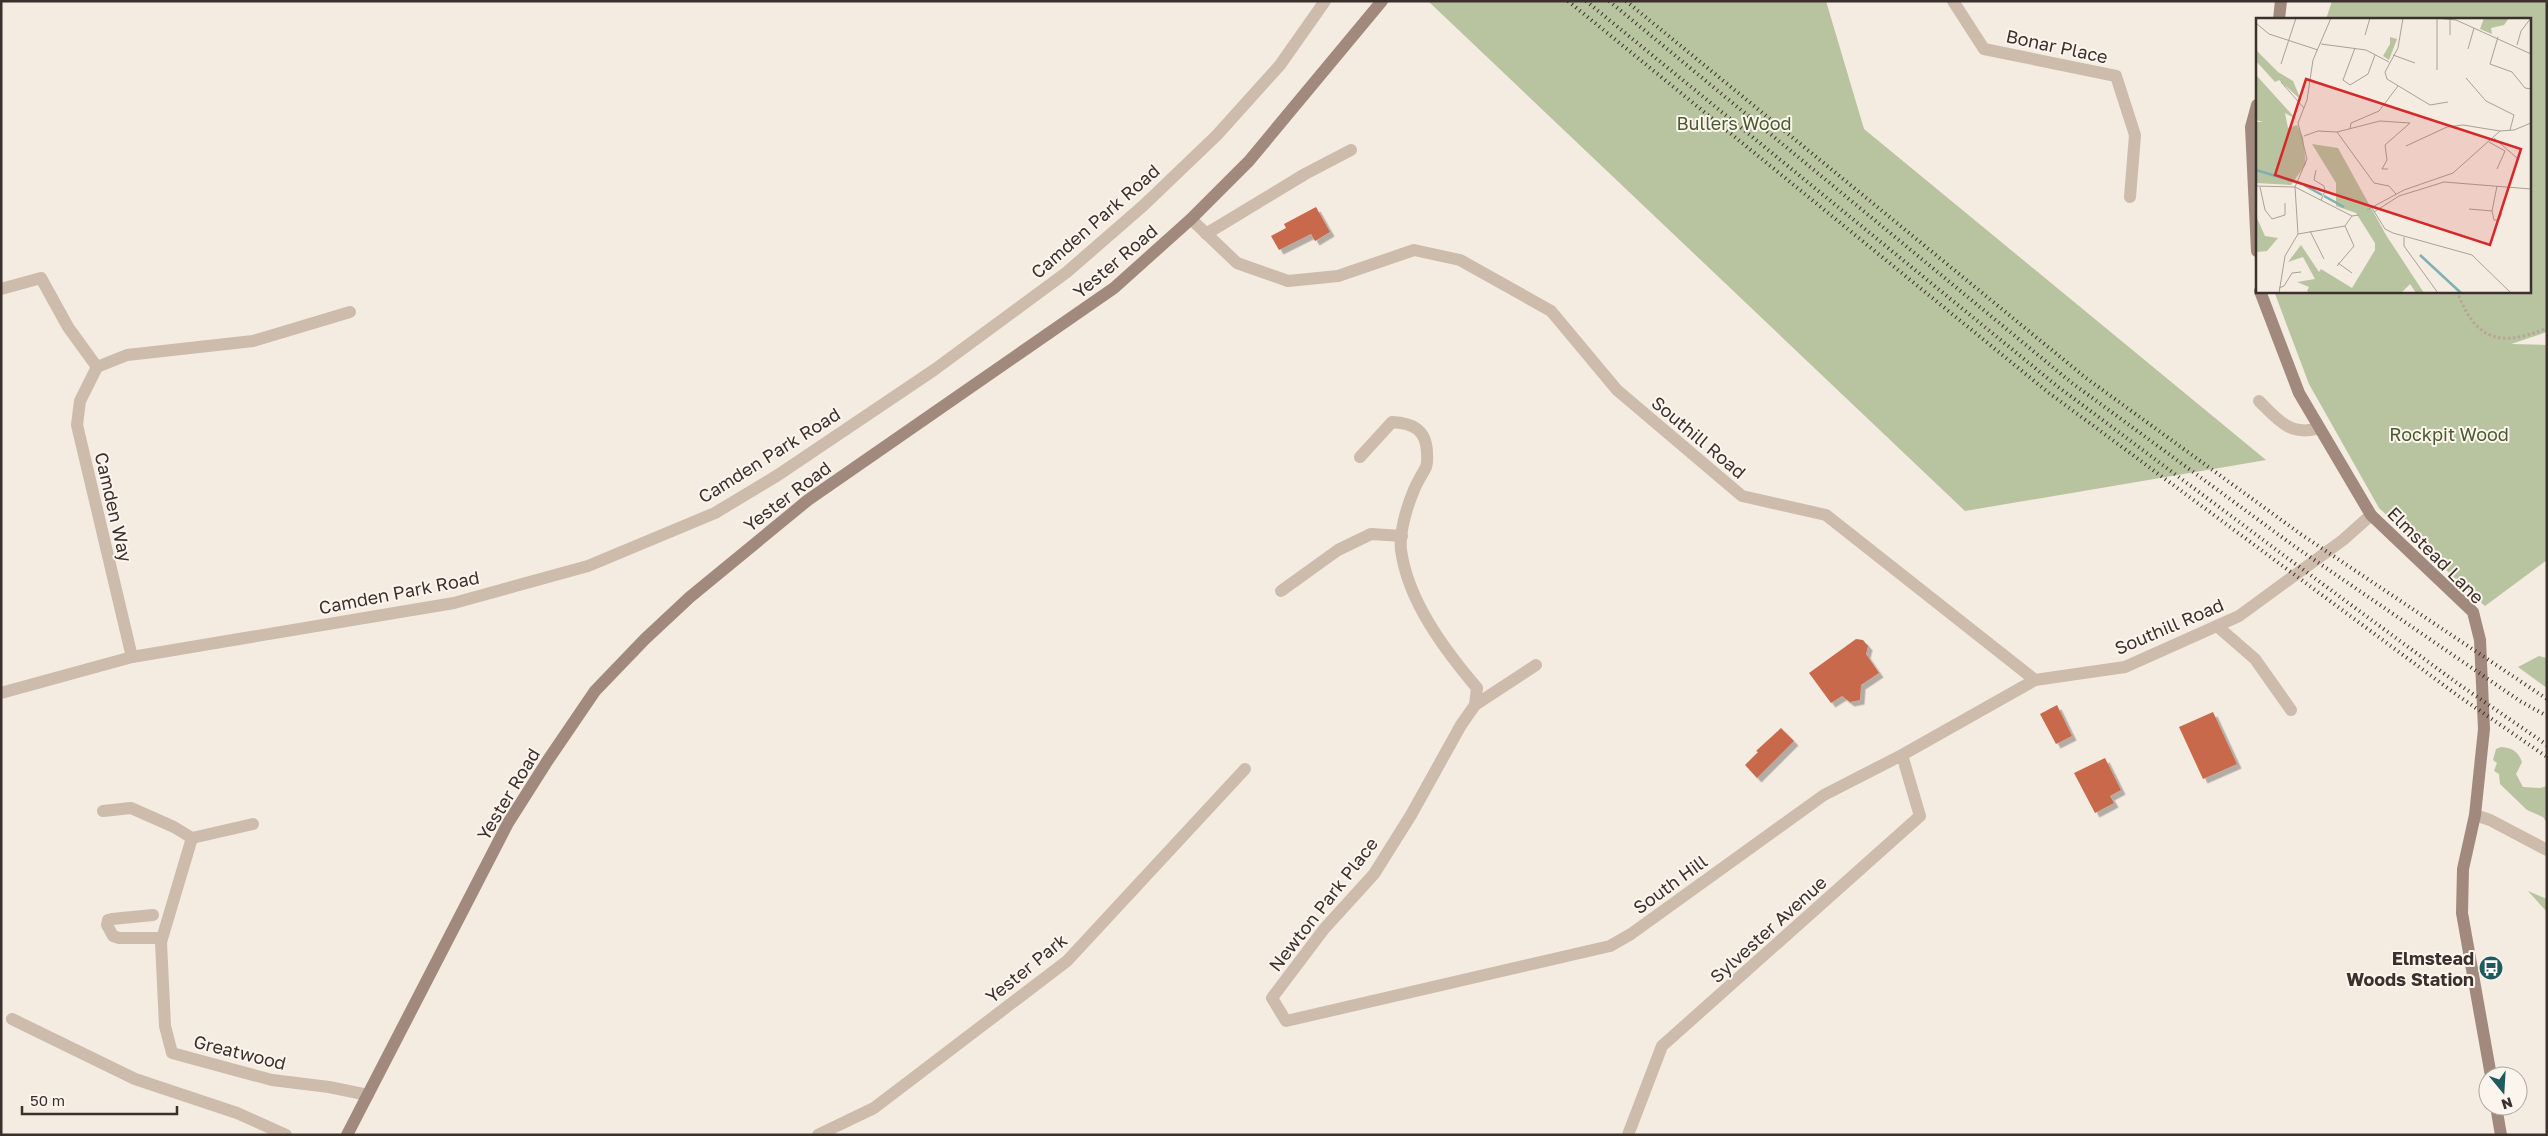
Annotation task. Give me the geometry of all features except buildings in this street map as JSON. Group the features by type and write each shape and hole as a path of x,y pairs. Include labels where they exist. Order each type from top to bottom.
{"street":[{"name":"Camden Park Road","path":"1,693 132,657 454,604 588,566 715,513 778,475 934,370 1067,272 1144,205 1217,135 1280,65 1325,1"},
{"name":"Yester Road","path":"347,1135 508,823 548,760 596,692 645,639 690,597 808,500 1107,294 1190,219 1249,161 1382,1"},
{"name":"Bonar Place","path":"1953,1 1984,49 2116,76 2135,135 2130,197"},
{"path":"2279,18 2281,1"},
{"path":"2256,110 2251,127 2256,230"},
{"path":"1206,234 1305,174 1351,150"},
{"name":"Southill Road","path":"1190,219 1237,263 1288,281 1338,276 1414,250 1460,260 1551,311 1617,390 1742,496 1826,515 2036,680 2125,667 2239,616 2343,540 2371,515"},
{"path":"1,289 41,278 68,327 97,366 127,354 253,341 350,312"},
{"name":"Elmstead Lane","path":"2260,292 2299,393 2371,515 2473,612 2480,640 2484,729 2475,815 2463,869 2462,913 2489,1066"},
{"name":"Camden Way","path":"97,366 80,401 77,425 132,657"},
{"path":"2259,401 2292,430 2309,432 2319,428"},
{"path":"1360,457 1392,422 1409,423 1422,433 1426,445 1427,464 1414,491 1400,547 1407,578 1430,623 1459,666 1477,688 1475,705"},
{"path":"1281,591 1338,550 1371,534 1402,536"},
{"path":"2217,626 2255,659 2291,710"},
{"name":"Newton Park Place","path":"1286,1021 1272,998 1324,929 1374,874 1475,705 1536,665"},
{"name":"South Hill","path":"1286,1021 1610,946 1631,934 1824,795 1902,755 2036,680"},
{"name":"Sylvester Avenue","path":"1628,1135 1662,1046 1920,816 1902,755"},
{"name":"Yester Park","path":"818,1135 874,1108 1067,961 1245,769"},
{"path":"103,811 131,808 174,826 192,838 253,824"},
{"path":"2475,815 2490,820 2547,850"},
{"name":"Greatwood","path":"192,838 162,938 165,1026 172,1052 272,1080 368,1094"},
{"path":"153,915 112,919 108,920 107,925 113,936 119,938 162,938"},
{"path":"12,1019 135,1079 237,1113 286,1135"},
{"path":"2498,1116 2501,1135"}],"path":[{"path":"2457,292 2472,324 2488,334 2514,338 2547,328"}],"green space":[{"name":"Bullers Wood","path":"1428,1 1826,1 1864,129 2266,460 1965,511"},
{"name":"Rockpit Wood","path":"2332,1 2547,1 2547,332 2511,344 2547,345 2547,560 2485,606 2379,508 2309,384 2274,292 2530,292 2530,18 2326,18"},
{"path":"2539,656 2547,658 2547,688 2518,667"},
{"path":"2501,747 2508,748 2519,755 2522,762 2516,774 2523,787 2540,788 2547,786 2547,823 2543,817 2527,810 2500,784 2499,774 2494,771 2497,763 2493,760 2496,749"},
{"path":"2528,891 2547,899 2547,912"}],"railway":[{"path":"1568,1 2049,393 2457,695 2547,757"},
{"path":"1586,1 2057,386 2457,683 2547,745"},
{"path":"1609,1 2072,383 2294,546 2520,701 2547,716"},
{"path":"1626,1 2086,378 2302,535 2547,699"}],"place":[{"name":"Elmstead Woods Station","path":"2491,968"}]}
